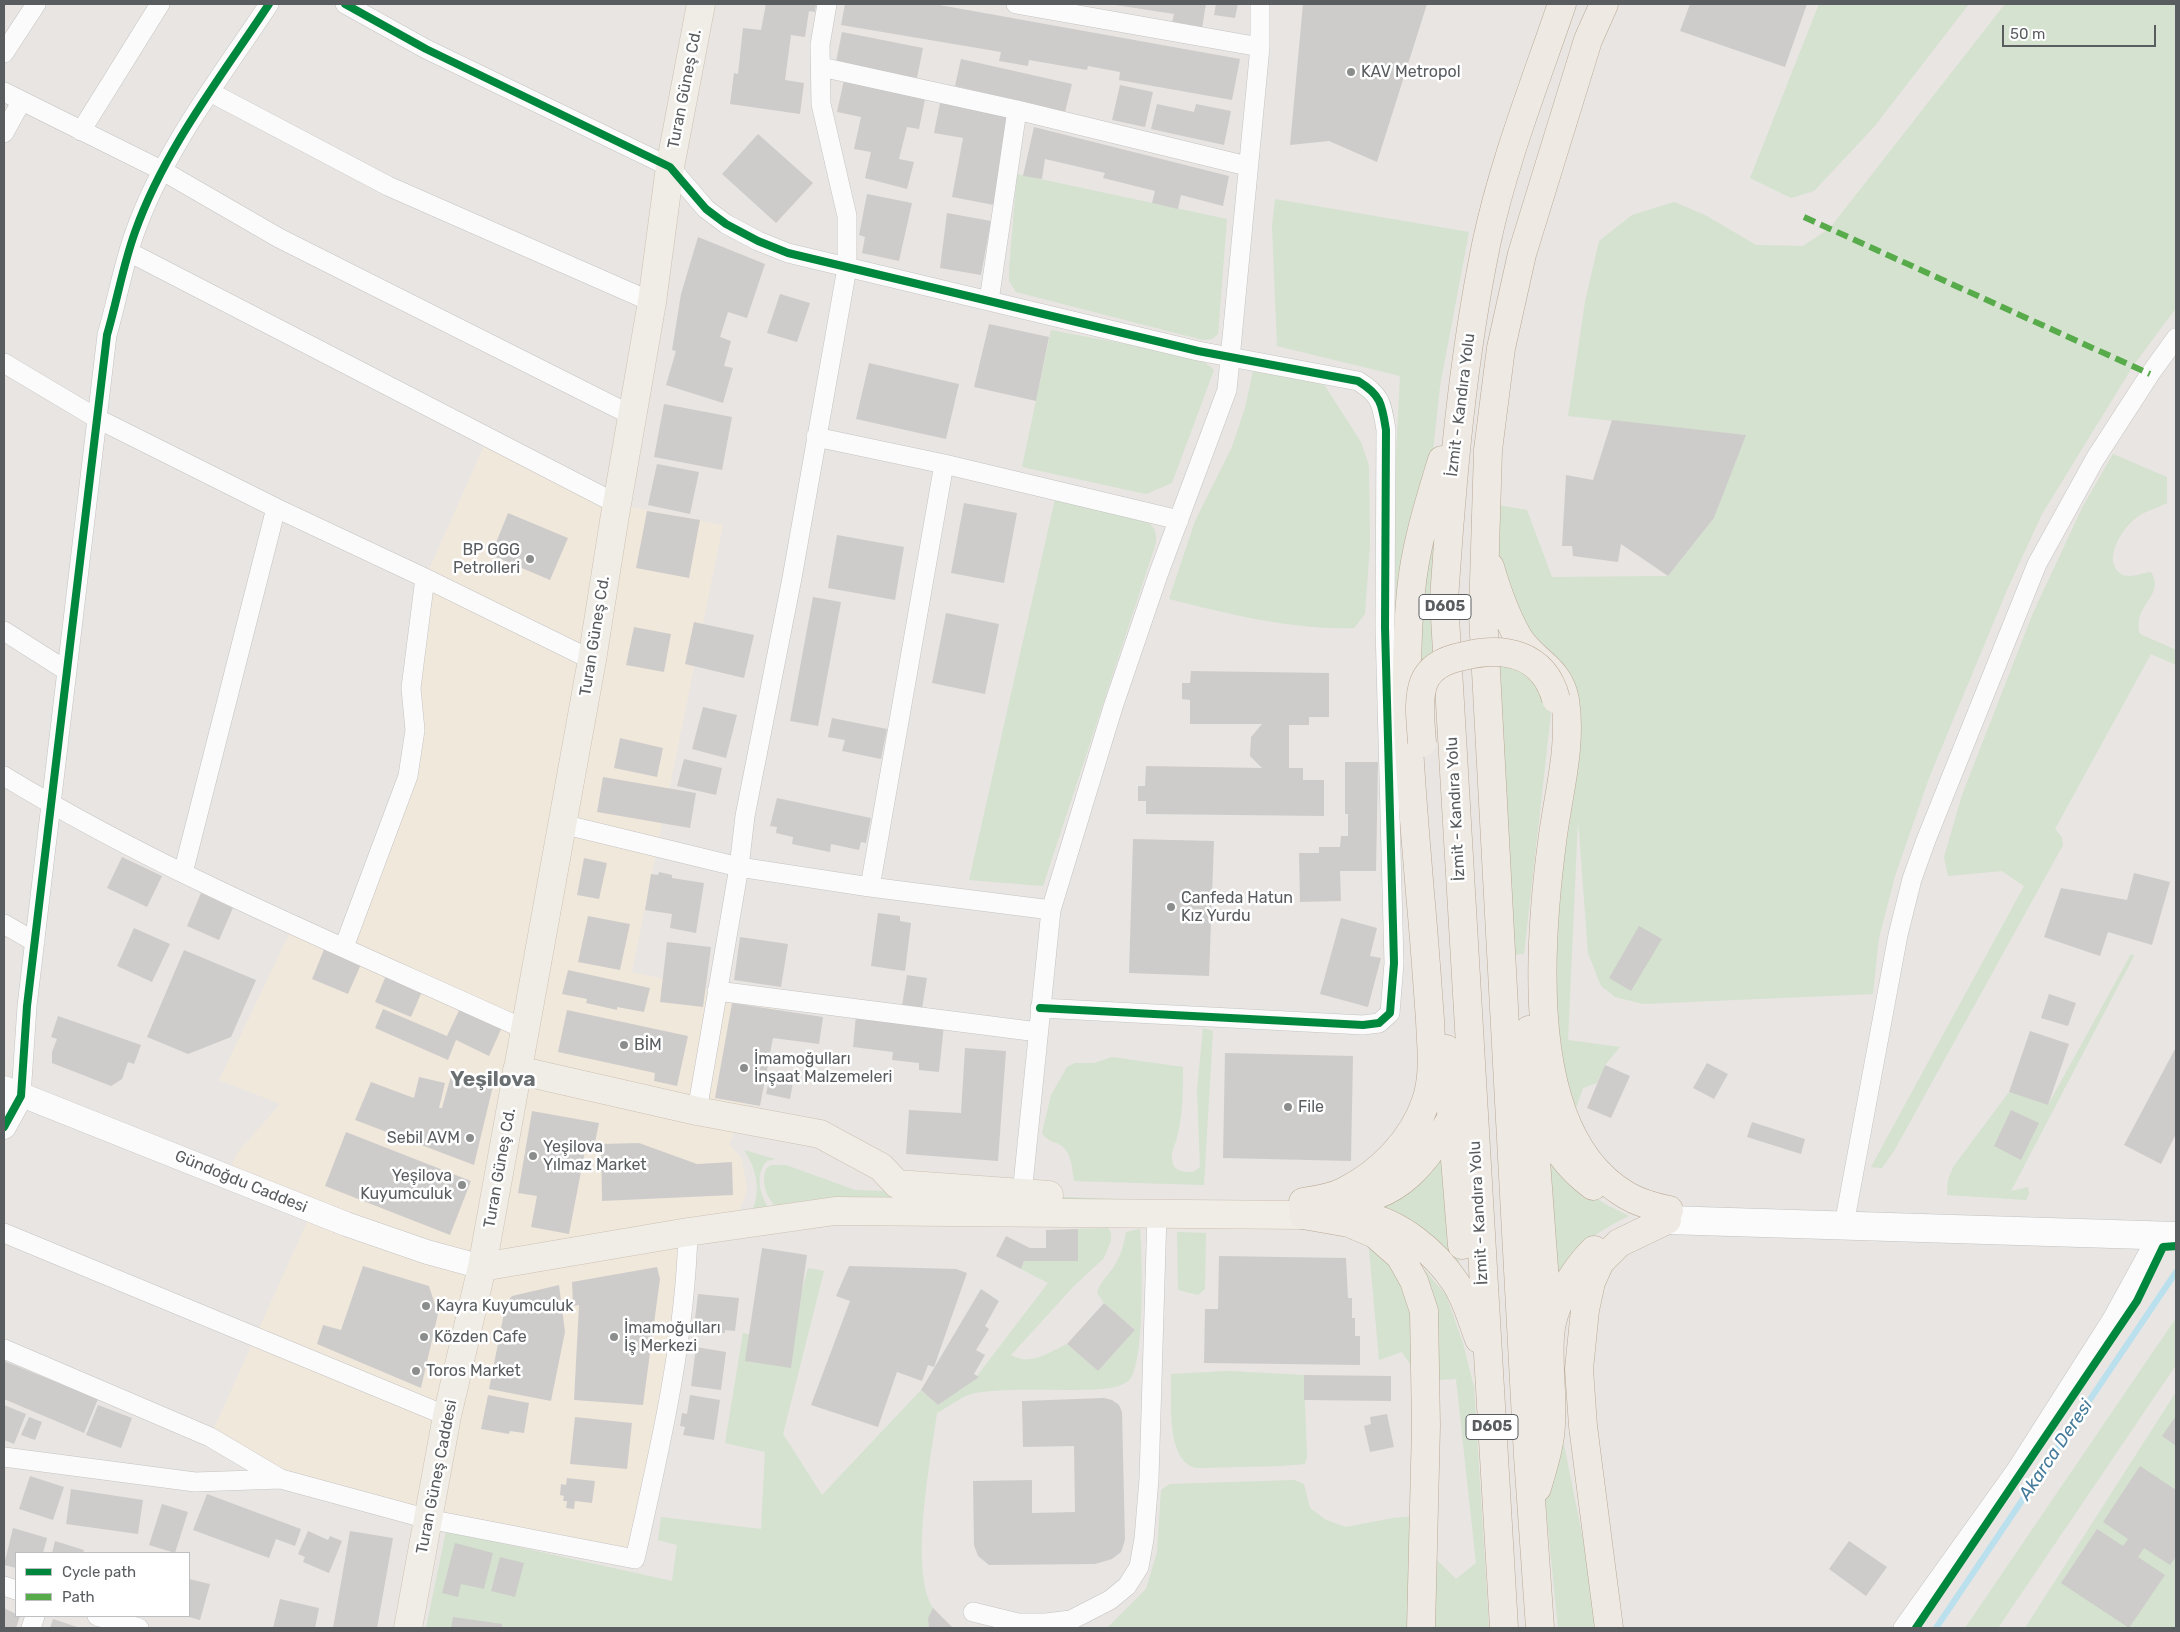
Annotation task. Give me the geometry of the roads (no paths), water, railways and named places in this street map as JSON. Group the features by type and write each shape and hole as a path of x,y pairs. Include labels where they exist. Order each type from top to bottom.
{"highway":[{"name":"İzmit - Kandıra Yolu","path":"1504,1628 1444,600 1452,472 1464,362 1486,243 1504,174 1562,4"},
{"name":"İzmit - Kandıra Yolu","path":"1532,1506 1482,615 1488,450 1501,348 1518,270 1588,40 1604,4"},
{"path":"1303,1209 1342,1193 1372,1174 1397,1151 1426,1101 1432,1073 1428,984 1408,755 1405,678 1411,589 1424,520 1458,417"},
{"path":"1485,546 1498,595 1519,639 1555,675 1564,700 1567,725 1552,837 1541,952 1545,1042 1550,1070 1568,1123 1580,1148 1597,1172 1626,1195 1668,1215"},
{"path":"1468,1313 1422,743 1420,696 1424,680 1439,664 1453,658 1493,651 1511,653 1538,667 1552,686 1556,699 1556,739 1530,934 1528,1010 1531,1094 1550,1335 1551,1424 1543,1468 1532,1506"},
{"path":"1531,1094 1542,1121 1558,1151 1576,1174 1600,1191 1624,1203 1668,1215"},
{"path":"1303,1209 1353,1201 1393,1187 1415,1172 1421,1165 1452,1117"},
{"path":"1303,1209 1351,1214 1388,1223 1406,1233 1431,1254 1456,1283 1488,1359"},
{"path":"1303,1209 1348,1223 1375,1234 1400,1256 1414,1281 1424,1311 1426,1426 1421,1628"},
{"path":"1550,1335 1557,1307 1569,1282 1585,1259 1606,1238 1627,1225 1668,1215"},
{"path":"1609,1628 1583,1417 1579,1369 1585,1310 1591,1282 1600,1262 1619,1243 1668,1215"},
{"name":"D605","path":"1532,1506 1540,1628"}],"main road":[{"name":"Turan Güneş Cd.","path":"482,1267 592,660 652,302 670,167 701,4"},
{"path":"517,1070 696,1111 820,1134 881,1167 898,1184 1022,1194 1303,1209"},
{"path":"482,1267 688,1232 834,1211 1157,1214 1303,1209"},
{"path":"1668,1215 1846,1214 2169,1228"},
{"path":"1668,1215 2169,1228"},
{"name":"Turan Güneş Caddesi","path":"408,1628 448,1416 482,1267"}],"street":[{"path":"4,53 36,4"},
{"path":"81,131 160,4"},
{"path":"4,1127 13,1092 27,1006 108,335 134,232 163,171 190,121 270,4"},
{"path":"345,4 426,49 670,167 706,209 726,224 758,241 788,253 1231,358 1358,381 1374,391 1383,407 1386,430 1384,581 1394,963 1390,1013 1379,1023 1364,1025 1040,1008"},
{"path":"696,1111 739,867 746,816 792,578 847,268 846,216 821,104 820,45 827,4"},
{"path":"1016,4 1260,47"},
{"path":"1022,1194 1051,910 1113,707 1158,575 1226,390 1231,358 1247,166 1260,47 1260,4"},
{"path":"820,67 1017,110 1247,166"},
{"path":"4,92 163,171 278,238 633,416"},
{"path":"210,92 388,186 652,302"},
{"path":"4,133 21,102"},
{"path":"989,301 1017,110"},
{"path":"129,252 617,504"},
{"path":"1846,1214 1898,935 1912,879 1926,840 2037,564 2095,459 2150,374 2176,338"},
{"path":"4,363 98,419 276,508 425,578 592,660"},
{"path":"816,437 944,464 1179,520"},
{"path":"870,887 944,464"},
{"path":"183,873 276,508"},
{"path":"344,947 408,776 415,730 411,688 425,578"},
{"path":"4,631 67,671"},
{"path":"4,776 52,805 183,873 524,1029"},
{"path":"562,824 739,867 870,887 1051,910"},
{"path":"4,924 34,942"},
{"path":"717,991 1038,1032"},
{"name":"Gündoğdu Caddesi","path":"13,1092 346,1224 428,1252 482,1267"},
{"path":"973,1612 1018,1623 1071,1620 1110,1600 1127,1586 1138,1567 1144,1539 1149,1479 1157,1214"},
{"path":"1903,1628 2016,1470 2169,1228"},
{"path":"4,1349 210,1437 281,1479 428,1518 635,1560 681,1329 688,1232"},
{"path":"4,1234 448,1416"},
{"path":"4,1457 195,1482 281,1479"},
{"path":"100,1617 139,1628"}],"waterway":[{"name":"Akarca Deresi","path":"1936,1628 2176,1272"}],"place":[{"name":"KAV Metropol","path":"1351,72"},
{"name":"BP GGG Petrolleri","path":"530,559"},
{"name":"Canfeda Hatun Kız Yurdu","path":"1171,907"},
{"name":"BİM","path":"624,1045"},
{"name":"İmamoğulları İnşaat Malzemeleri","path":"744,1068"},
{"name":"File","path":"1288,1107"},
{"name":"Sebil AVM","path":"470,1138"},
{"name":"Yeşilova Yılmaz Market","path":"533,1156"},
{"name":"Yeşilova Kuyumculuk","path":"462,1185"},
{"name":"Kayra Kuyumculuk","path":"426,1306"},
{"name":"Közden Cafe","path":"424,1337"},
{"name":"İmamoğulları İş Merkezi","path":"614,1337"},
{"name":"Toros Market","path":"416,1371"}],"district":[{"name":"Yeşilova","path":"493,1080"}]}
